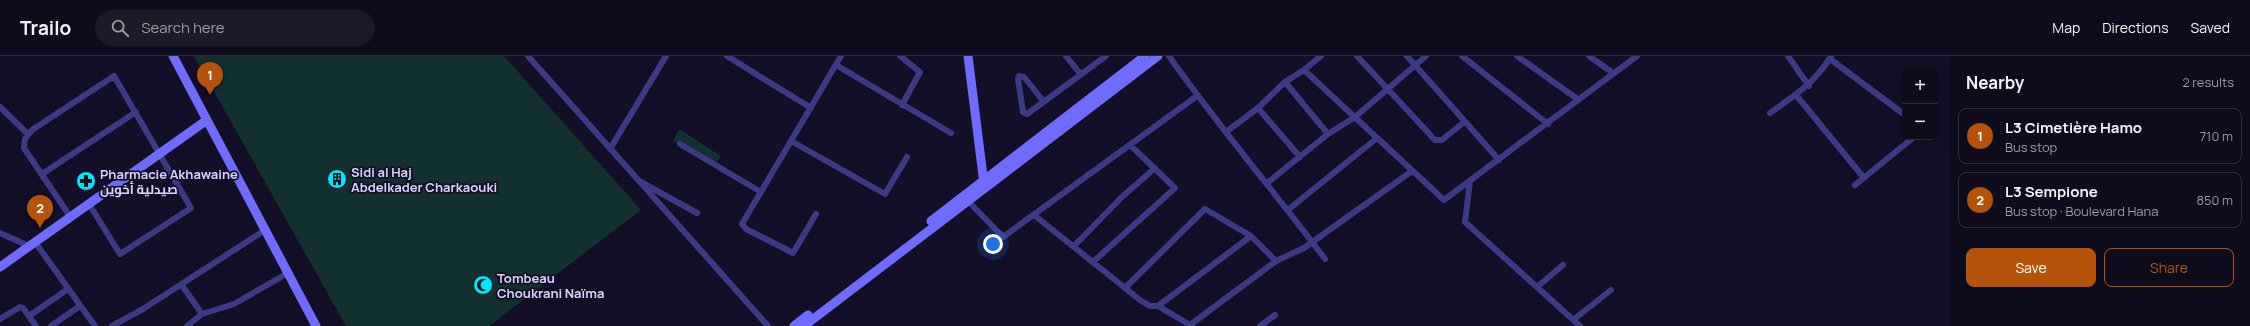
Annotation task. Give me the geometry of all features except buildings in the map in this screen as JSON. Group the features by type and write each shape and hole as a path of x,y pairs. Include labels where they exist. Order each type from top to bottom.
{"main road":[{"path":"173,56 316,326"},
{"path":"968,56 984,184"},
{"path":"794,326 984,184 1145,56"},
{"path":"804,326 915,237 968,200 984,184 1158,56"},
{"path":"0,267 207,120"}],"street":[{"path":"528,56 534,59 636,180 768,326"},
{"path":"610,149 666,56"},
{"path":"726,56 810,108"},
{"path":"816,214 793,253 746,229 742,224 841,56"},
{"path":"900,56 920,72 902,105"},
{"path":"1066,56 1081,75"},
{"path":"1044,102 1024,77 1019,76 1018,79 1024,114 1044,102 1106,56"},
{"path":"1169,56 1197,96 1288,209 1325,259"},
{"path":"1226,132 1258,108 1285,82 1304,70 1321,56"},
{"path":"1357,56 1386,90 1435,140 1442,140 1464,122"},
{"path":"1407,56 1499,160"},
{"path":"1267,183 1328,134 1355,117 1426,56"},
{"path":"1462,56 1548,124"},
{"path":"1517,56 1579,100"},
{"path":"1589,56 1613,73"},
{"path":"1304,70 1444,200 1548,124 1637,56"},
{"path":"1788,56 1809,86"},
{"path":"1770,113 1809,86 1822,72 1830,57 1902,113"},
{"path":"836,65 951,133"},
{"path":"70,218 24,148 25,139 28,134 114,76 190,203 191,208 189,211 120,254 89,204"},
{"path":"1285,82 1328,134"},
{"path":"1796,95 1864,178"},
{"path":"968,200 1004,237 1197,96"},
{"path":"0,108 28,134"},
{"path":"1258,108 1300,157"},
{"path":"42,174 136,112"},
{"path":"1288,209 1377,138"},
{"path":"1855,185 1910,140"},
{"path":"792,141 885,194 907,157"},
{"path":"680,144 761,192"},
{"path":"1093,262 1175,188 1130,145"},
{"path":"1074,246 1123,196 1155,168"},
{"path":"1034,214 1148,305 1158,306 1191,325 1276,261 1290,256 1312,242 1412,171"},
{"path":"636,180 697,214"},
{"path":"1470,181 1465,222 1580,326"},
{"path":"1125,288 1204,209 1251,236 1276,261"},
{"path":"112,326 265,230"},
{"path":"0,233 32,244 95,326"},
{"path":"1158,306 1251,236"},
{"path":"1537,287 1563,265"},
{"path":"187,326 202,314 234,304 288,274"},
{"path":"181,284 202,314"},
{"path":"29,316 68,289"},
{"path":"1573,320 1610,290"},
{"path":"51,326 80,306"},
{"path":"0,319 20,307 36,326"},
{"path":"1260,326 1275,315"}],"green space":[{"path":"194,56 504,56 641,210 489,326 346,326"},
{"path":"679,129 721,156 714,166 673,141"}],"place":[{"name":"L3 Cimetière Hamo","path":"210,95"},
{"name":"Sidi al Haj Abdelkader Charkaouki","path":"337,179"},
{"name":"Pharmacie Akhawaine صيدلية أخوين","path":"86,181"},
{"name":"L3 Sempione","path":"40,228"},
{"name":"Tombeau Choukrani Naïma","path":"483,285"}]}
